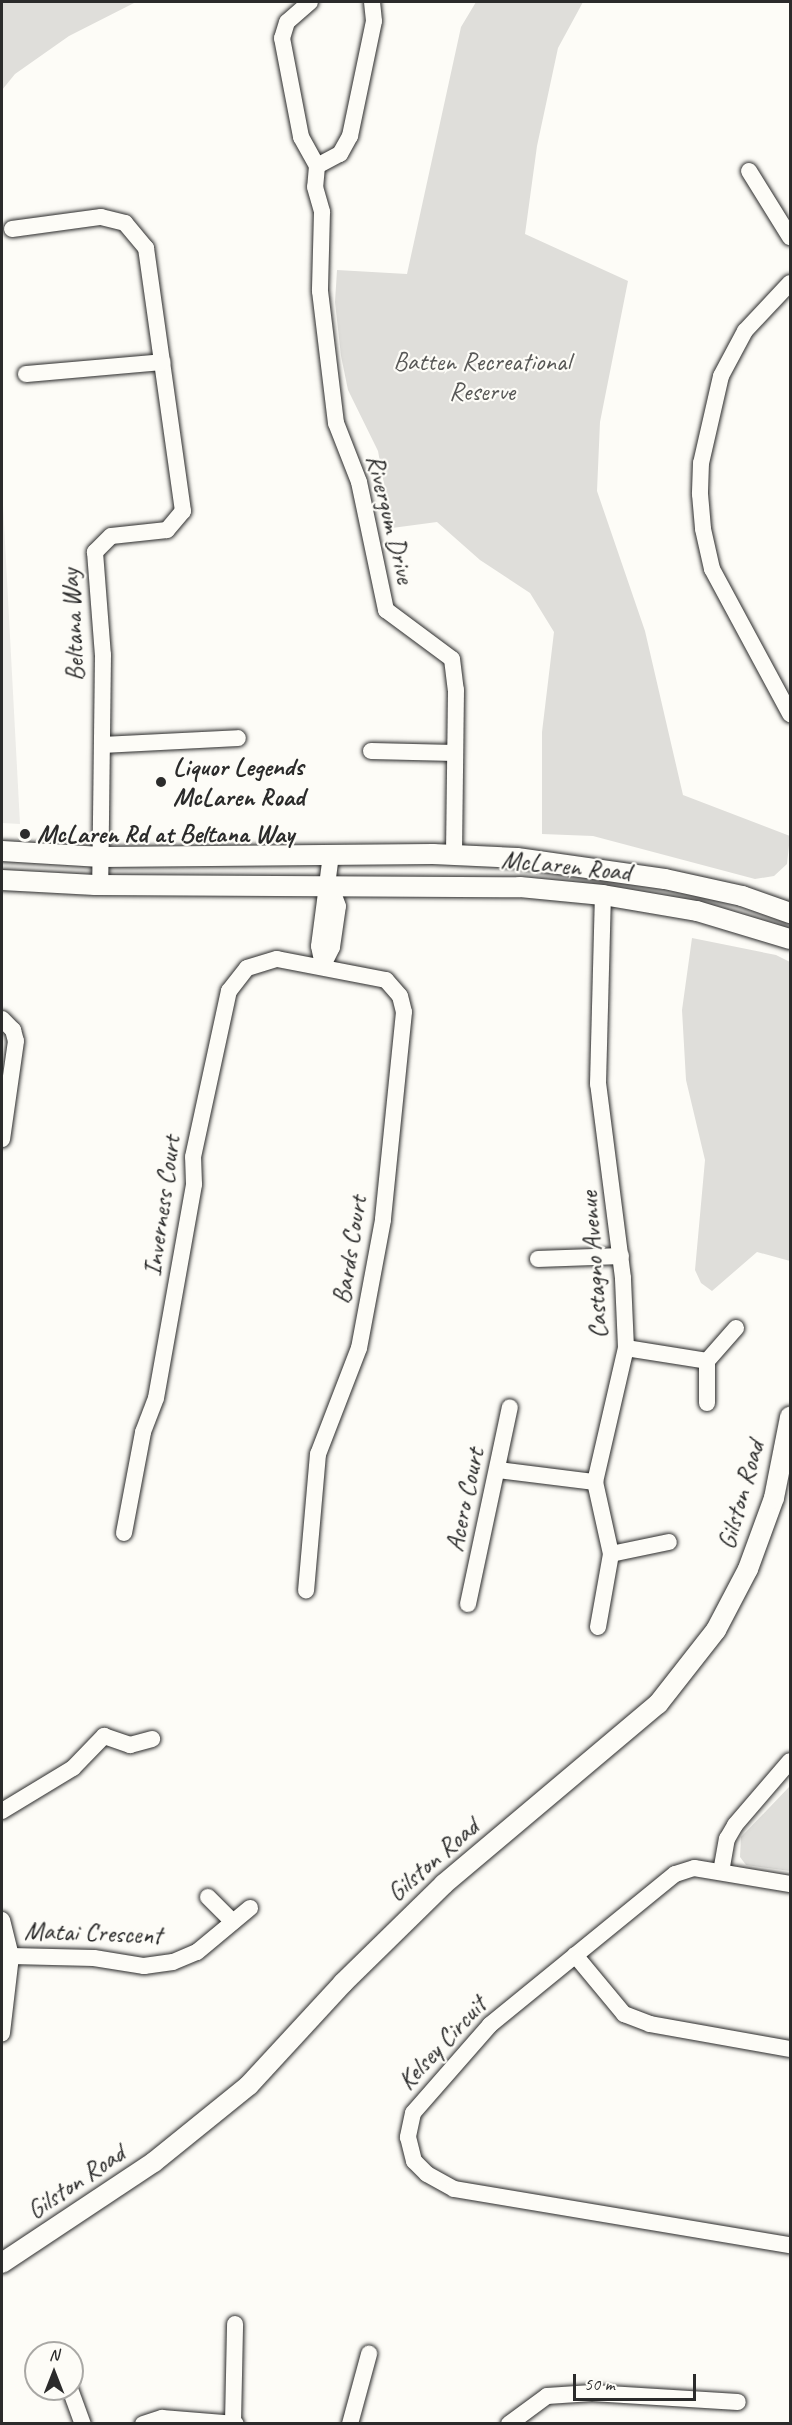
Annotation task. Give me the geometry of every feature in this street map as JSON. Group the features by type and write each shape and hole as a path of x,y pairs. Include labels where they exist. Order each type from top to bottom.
{"main road":[{"name":"McLaren Road","path":"2,851 101,857 454,855 517,858 631,873 742,896 790,913"},
{"name":"McLaren Road","path":"2,880 100,885 482,885 603,895 717,916 790,939"},
{"name":"Gilston Road","path":"2,2263 154,2162 249,2085 343,1983 444,1884 658,1704 716,1630 748,1569 774,1498 790,1417"}],"street":[{"name":"Rivergum Drive","path":"310,2 287,22 282,38 301,137 317,166 315,187 322,212 320,291 336,423 359,482 386,610 452,659 456,690 454,855"},
{"path":"317,166 340,154 350,136 374,21 372,2"},
{"path":"749,171 790,237"},
{"name":"Beltana Way","path":"12,230 100,217 125,223 146,248 183,511 167,530 111,536 95,552 104,655 100,885"},
{"path":"790,283 745,331 721,376 701,463 700,494 703,529 712,569 790,714"},
{"path":"26,374 162,362"},
{"path":"102,745 238,738"},
{"path":"371,752 455,753"},
{"path":"323,965 332,947 338,906 330,885 331,855"},
{"name":"Castagno Avenue","path":"598,1627 611,1554 595,1482 626,1348 621,1256 598,1084 603,895"},
{"name":"Inverness Court","path":"124,1533 143,1432 156,1398 194,1184 193,1157 229,991 239,975 258,962 294,960 323,965"},
{"name":"Bards Court","path":"306,1590 318,1454 359,1348 383,1220 404,1012 400,996 386,980 323,965"},
{"path":"2,1019 13,1030 16,1041 2,1140"},
{"path":"538,1259 621,1256"},
{"path":"707,1403 707,1360 736,1328"},
{"path":"626,1348 707,1360"},
{"name":"Acero Court","path":"468,1604 510,1407"},
{"path":"498,1470 595,1482"},
{"path":"611,1554 669,1542"},
{"path":"2,1811 73,1768 104,1736 130,1745 152,1739"},
{"path":"721,1872 727,1839 735,1825 790,1761"},
{"name":"Kelsey Circuit","path":"790,1884 694,1868 675,1874 490,2025 412,2112 408,2137 414,2160 427,2174 454,2189 790,2245"},
{"path":"208,1898 233,1922"},
{"name":"Matai Crescent","path":"11,1956 94,1959 144,1966 172,1962 197,1952 250,1908"},
{"path":"2,1920 11,1956 2,2033"},
{"path":"575,1955 624,2014 650,2024 790,2049"},
{"path":"142,2424 162,2418 235,2423 235,2324"},
{"path":"350,2424 369,2354"},
{"path":"509,2424 547,2396 592,2393 738,2402"},
{"path":"74,2401 83,2424"}],"shaded area":[{"path":"2,486 20,824 2,823"}],"green space":[{"path":"2,2 136,2 69,36 15,74 2,90"},
{"name":"Batten Recreational Reserve","path":"476,2 583,2 558,48 537,146 525,234 628,281 600,422 597,491 645,631 683,795 790,836 787,864 774,876 755,879 593,836 542,834 542,732 554,632 530,593 480,560 437,522 392,528 378,451 348,390 341,356 335,302 337,270 407,274 461,27"},
{"path":"692,938 776,955 790,962 790,1261 757,1252 712,1291 701,1283 695,1270 705,1160 686,1080 682,1010"},
{"path":"790,1786 790,1871 746,1865 740,1857 741,1837"}],"place":[{"name":"Liquor Legends McLaren Road","path":"161,782"},
{"name":"McLaren Rd at Beltana Way","path":"25,834"}]}
